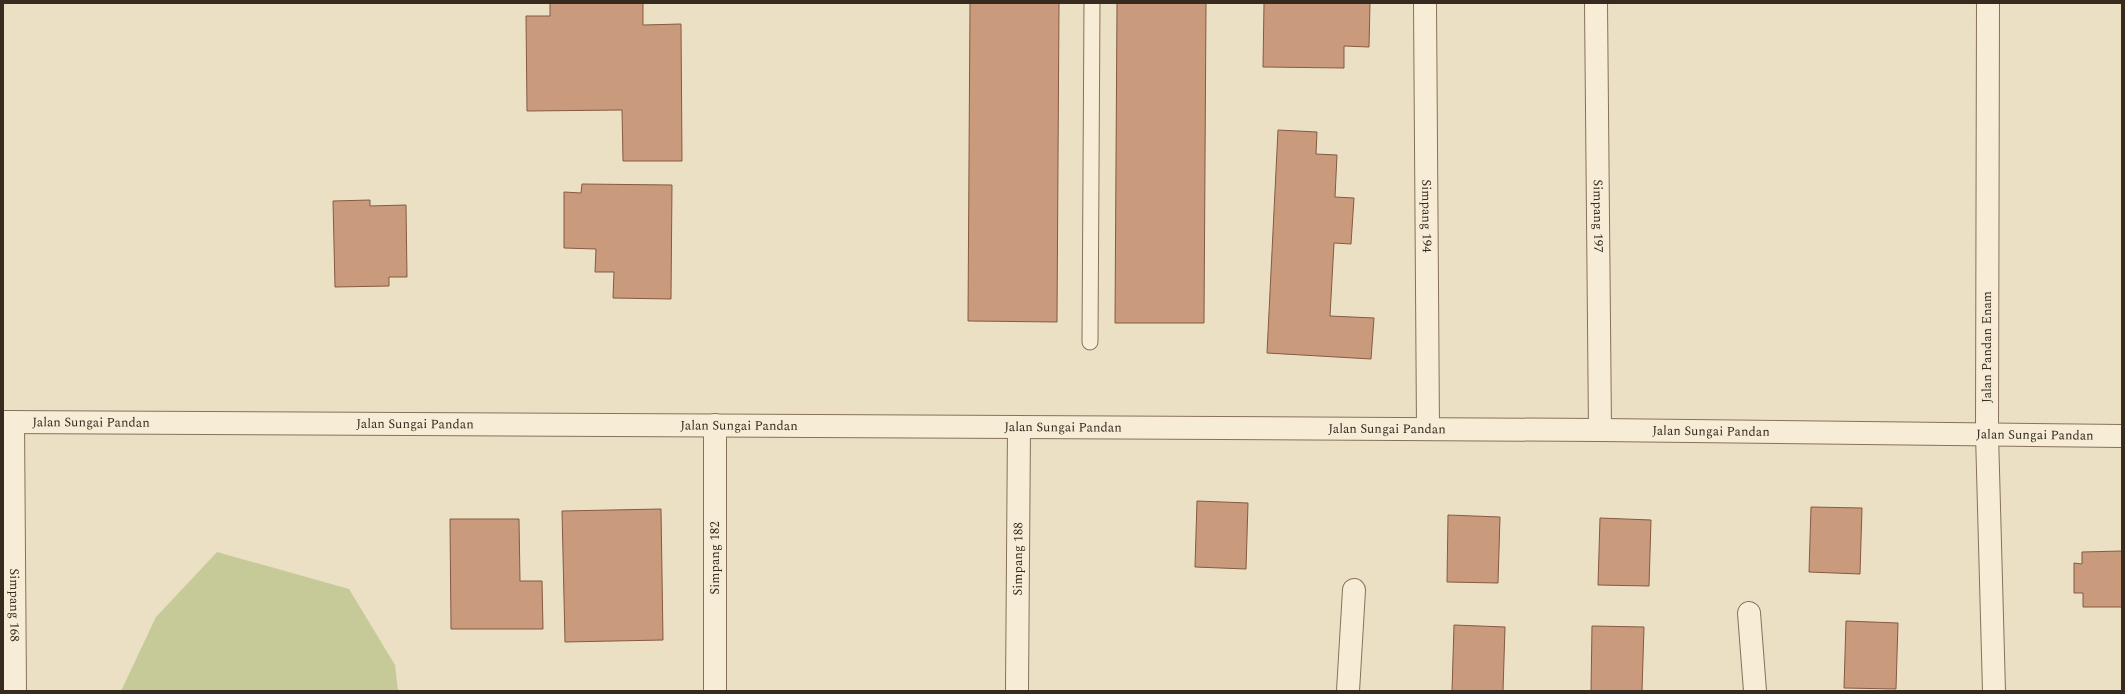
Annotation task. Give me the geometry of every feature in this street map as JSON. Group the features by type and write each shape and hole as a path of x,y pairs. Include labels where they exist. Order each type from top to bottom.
{"street":[{"name":"Simpang 194","path":"1425,3 1428,429"},
{"name":"Simpang 197","path":"1596,3 1600,430"},
{"name":"Jalan Pandan Enam","path":"1988,3 1987,434 1994,691"},
{"name":"Jalan Sungai Pandan","path":"8,422 1600,430 2122,436"},
{"name":"Simpang 168","path":"8,422 15,691"},
{"name":"Simpang 182","path":"715,425 715,691"},
{"name":"Simpang 188","path":"1017,691 1019,427"},
{"path":"1348,691 1354,590"},
{"path":"1749,613 1754,691"}],"lane":[{"path":"1090,342 1092,3"}],"green space":[{"path":"217,552 349,589 395,665 398,691 121,691 156,617"}],"building":[{"path":"550,3 643,3 643,25 681,24 682,161 623,161 622,110 527,111 526,16 550,16"},
{"path":"970,3 1059,3 1057,322 968,321"},
{"path":"1117,3 1206,3 1204,323 1115,323"},
{"path":"1264,3 1370,3 1369,47 1344,46 1344,68 1263,67"},
{"path":"1278,130 1317,132 1316,154 1337,155 1335,197 1354,198 1351,244 1334,243 1330,316 1374,318 1371,359 1267,353"},
{"path":"582,184 672,185 671,299 613,298 614,272 595,272 596,249 564,248 564,192 581,193"},
{"path":"370,200 370,206 406,205 407,277 389,277 389,286 335,287 333,201"},
{"path":"1197,501 1248,503 1246,569 1195,567"},
{"path":"1811,507 1862,508 1860,574 1809,572"},
{"path":"661,509 663,640 565,642 562,511"},
{"path":"1448,515 1500,517 1498,583 1447,582"},
{"path":"1600,518 1651,520 1649,586 1598,585"},
{"path":"450,519 519,519 520,581 542,581 543,629 451,629"},
{"path":"2122,551 2122,607 2083,607 2083,593 2074,593 2074,563 2082,564 2082,552"},
{"path":"1846,621 1898,623 1896,689 1844,688"},
{"path":"1454,625 1505,627 1503,691 1452,691"},
{"path":"1592,626 1644,627 1642,691 1591,691"}]}
